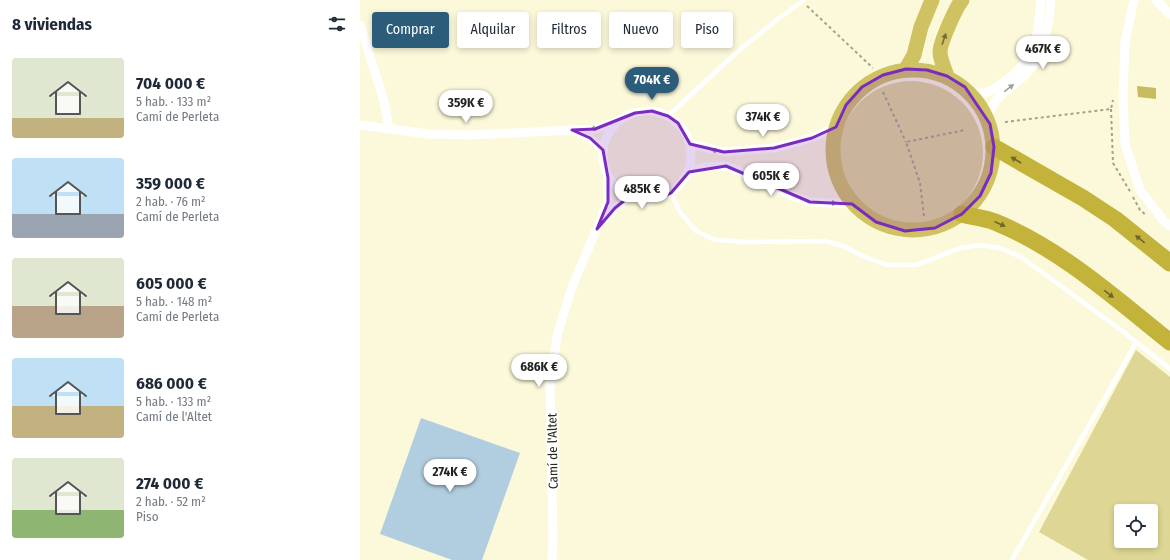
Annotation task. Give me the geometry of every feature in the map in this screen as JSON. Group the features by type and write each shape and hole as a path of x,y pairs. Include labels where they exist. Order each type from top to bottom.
{"highway":[{"path":"906,69 914,55 921,27 932,0"},
{"path":"947,76 940,52 948,26 962,0"},
{"path":"906,69 927,70 947,76 965,87 990,124 994,147 991,172 986,184 980,196 962,214 935,228 905,231 876,222 852,204 838,180 832,154 836,126 846,105 862,87 883,75 906,69"},
{"path":"994,147 1083,198 1115,219 1170,263"},
{"path":"962,214 994,221 1035,241 1077,268 1170,342"}],"street":[{"path":"965,87 978,93 987,93 1017,72 1026,60 1034,45 1039,25 1041,0"},
{"path":"987,119 993,105 1003,93 1027,74 1036,62 1045,41 1051,0"},
{"path":"1134,0 1125,42 1123,97 1125,144 1140,190 1163,220 1170,226"},
{"path":"1156,0 1170,14"},
{"path":"360,25 384,101 389,129"},
{"path":"360,125 429,134 471,134 595,129 619,121 635,113 652,111 668,116 678,123 686,133 690,144 691,158 688,172 681,184 671,193 658,199 643,200 630,196 617,189 608,178 603,164 603,150 608,134 619,121"},
{"path":"690,144 724,152 774,148 812,138 836,126"},
{"path":"572,130 590,138 603,150"},
{"path":"688,172 704,167 726,166 749,175 790,195 810,202 852,204"},
{"name":"Camí de l'Altet","path":"552,560 553,540 550,384 557,336 572,286 608,202 608,178"},
{"path":"597,229 615,208 630,196"}],"lane":[{"path":"668,116 736,54 774,22 803,1"},
{"path":"671,193 680,212 696,230 715,240 749,242 825,241 843,246 865,257 888,265 915,265 960,248 980,245 1000,248 1021,257 1170,369"},
{"path":"1012,560 1136,342"}],"path":[{"path":"803,1 873,68"},
{"path":"883,92 906,142 920,183 924,216"},
{"path":"1005,122 1111,110 1113,98"},
{"path":"906,142 965,130"}],"highlighted area":[{"path":"906,69 927,70 947,76 965,87 990,124 994,147 991,173 980,196 962,214 935,228 905,231 876,222 852,204 810,202 726,166 689,172 671,193 658,199 630,196 615,208 597,229 608,202 608,178 603,150 590,138 572,130 595,129 635,113 652,111 668,116 678,123 690,144 724,152 774,148 812,138 836,127 846,105 862,87 883,75"}],"shaded area":[{"path":"911,81 938,87 962,102 977,126 983,153 977,180 962,204 938,219 911,225 884,219 860,204 845,180 839,153 845,126 860,102 884,87"},
{"path":"1137,86 1156,88 1156,99 1138,97"},
{"path":"1136,350 1170,377 1170,560 1088,560 1039,532"}],"building":[{"path":"421,418 520,453 482,560 452,560 380,534"}]}
